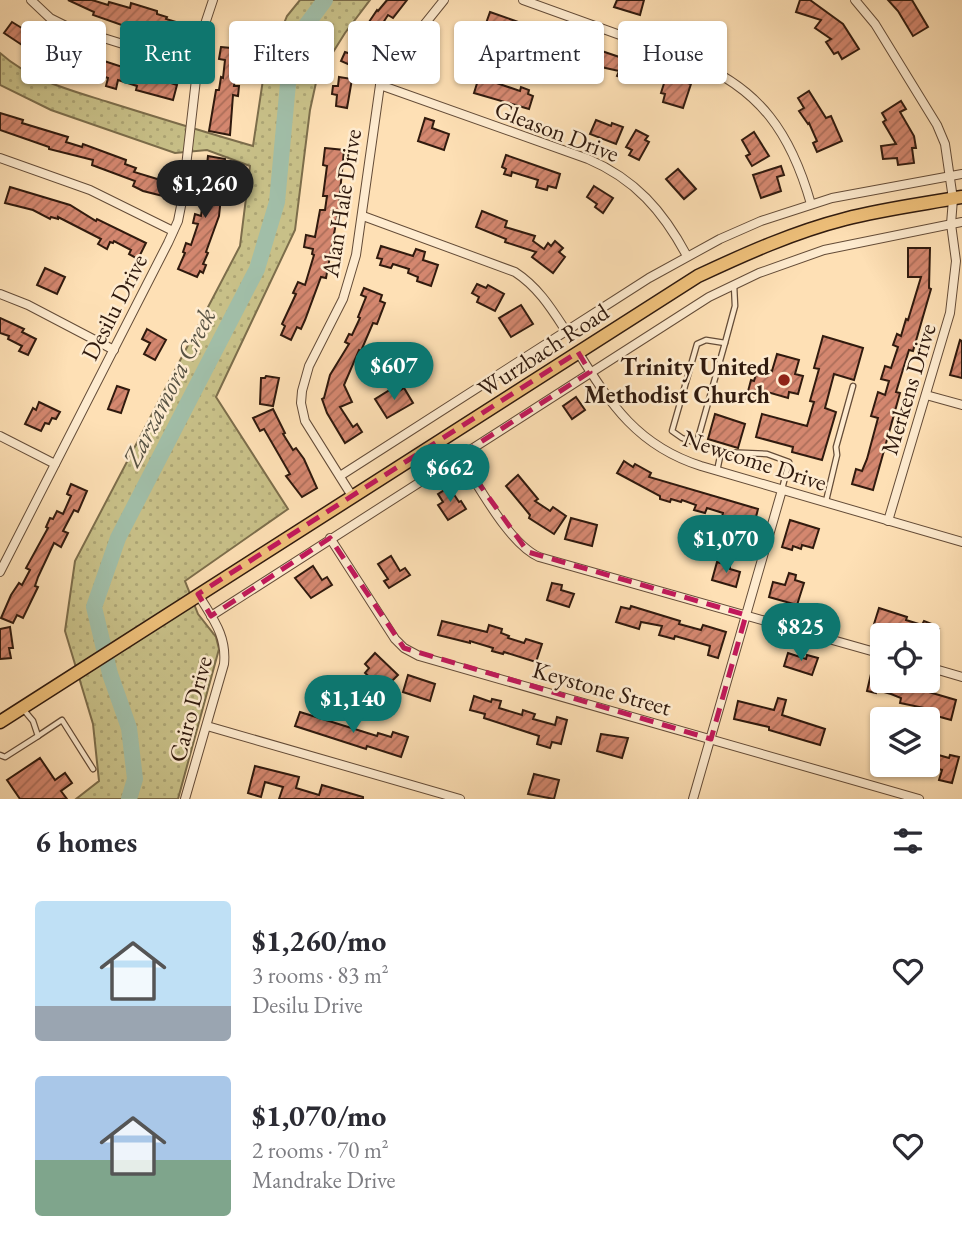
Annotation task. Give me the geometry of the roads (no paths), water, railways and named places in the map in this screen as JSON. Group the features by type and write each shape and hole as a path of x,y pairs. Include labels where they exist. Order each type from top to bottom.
{"main road":[{"name":"Wurzbach Road","path":"0,722 698,276 748,253 843,220 887,209 957,198"}],"street":[{"path":"32,0 50,18 68,27 120,43"},
{"name":"Desilu Drive","path":"205,21 214,0"},
{"name":"Alan Hale Drive","path":"352,496 305,421 302,391 309,366 344,299 356,256 380,85 387,71 444,0"},
{"path":"523,0 701,64 742,88 769,114 790,145 803,175 811,204"},
{"name":"Merkens Drive","path":"855,0 875,24 937,125 945,144 957,198 951,224 956,261 950,313 888,521"},
{"name":"Desilu Drive","path":"0,572 173,231 182,201 195,84"},
{"name":"Gleason Drive","path":"380,85 603,166 633,184 652,202 668,222 687,256"},
{"path":"0,158 90,190 173,231"},
{"path":"340,476 687,256 761,221 811,204 962,174"},
{"path":"363,216 494,262 515,272 547,301 566,331"},
{"path":"211,615 709,296 760,273 824,250 962,222"},
{"path":"0,294 28,305 114,350"},
{"name":"Newcome Drive","path":"578,352 617,412 642,436 672,455 716,471 962,542"},
{"path":"926,395 962,405"},
{"path":"0,436 55,464"},
{"path":"459,456 515,540 527,552 870,651"},
{"path":"693,799 782,490"},
{"name":"Keystone Street","path":"330,538 395,639 404,648 419,656 919,799"},
{"name":"Cairo Drive","path":"185,799 226,650 224,639 198,594"},
{"path":"940,671 962,677"},
{"path":"207,726 460,799"}],"lane":[{"path":"697,442 735,306 734,285"},
{"path":"725,343 706,340 697,344 672,431 682,438 722,452 767,454 789,461 782,490"},
{"path":"825,502 837,455 836,447 853,386"},
{"path":"716,471 722,452"},
{"path":"21,708 33,721 38,736"},
{"path":"0,755 5,757 62,720 93,769"}],"waterway":[{"name":"Zarzamora Creek","path":"129,799 135,779 129,728 110,674 94,607 118,538 257,269 277,202 290,62 298,36 325,0"}],"place":[{"name":"Trinity United Methodist Church","path":"784,380"}]}
